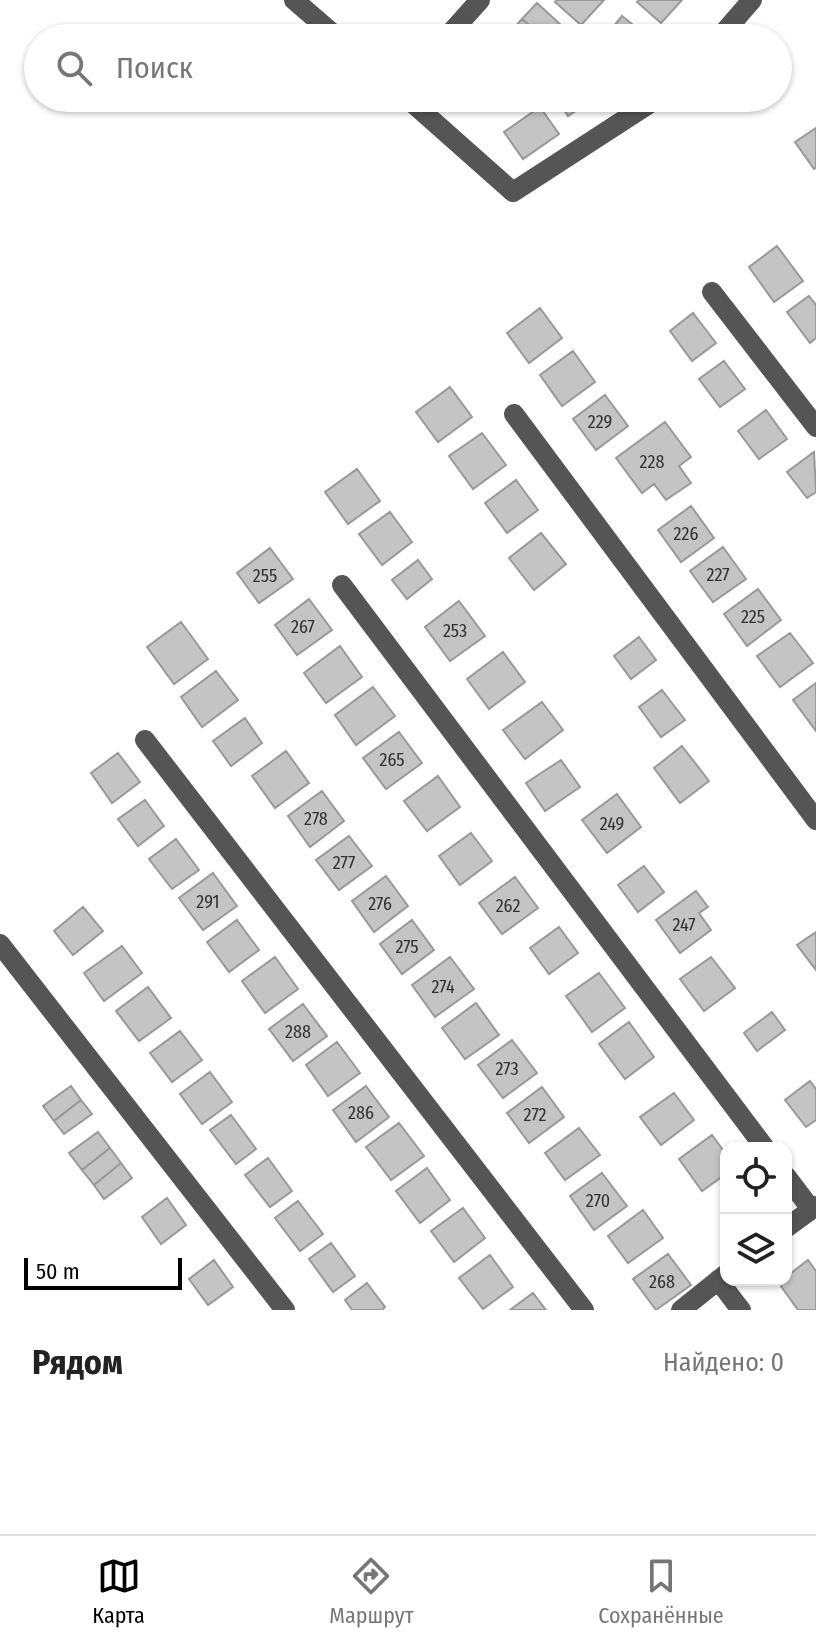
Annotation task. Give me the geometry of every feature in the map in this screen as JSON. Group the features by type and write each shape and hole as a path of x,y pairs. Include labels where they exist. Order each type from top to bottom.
{"street":[{"path":"294,0 322,24"},
{"path":"459,24 480,0"},
{"path":"731,24 752,0"},
{"path":"423,112 513,192 636,112"},
{"path":"712,292 816,427"},
{"path":"514,414 816,820"},
{"path":"342,585 760,1142"},
{"path":"145,740 584,1310"},
{"path":"0,944 285,1310"},
{"path":"792,1183 813,1207 792,1223"},
{"path":"681,1310 720,1279"},
{"path":"727,1286 741,1310"}],"building":[{"path":"557,0 604,0 582,24 555,2"},
{"path":"682,0 661,23 637,2"},
{"path":"537,3 560,24 528,24 522,19"},
{"path":"622,16 632,24 615,24"},
{"path":"533,112 544,112 559,134 523,159 504,132"},
{"path":"816,128 816,168 814,169 795,142"},
{"path":"777,246 803,281 774,302 749,267"},
{"path":"809,296 816,305 816,338 810,343 787,312"},
{"path":"540,308 562,338 529,363 507,333"},
{"path":"693,313 716,343 692,361 670,331"},
{"path":"573,351 595,382 562,406 540,375"},
{"path":"724,361 745,389 720,407 699,379"},
{"path":"450,387 472,417 438,442 416,412"},
{"path":"605,395 628,426 596,450 573,419"},
{"path":"766,410 787,439 759,459 738,431"},
{"path":"665,422 691,457 679,466 691,483 666,500 654,484 642,493 616,458"},
{"path":"482,433 506,465 473,489 449,456"},
{"path":"814,452 816,492 807,498 787,472"},
{"path":"357,469 380,501 348,524 325,492"},
{"path":"516,480 538,510 507,533 485,503"},
{"path":"691,506 714,538 681,562 658,530"},
{"path":"390,512 412,542 382,565 359,534"},
{"path":"541,533 566,564 534,590 509,558"},
{"path":"723,547 746,579 713,602 690,571"},
{"path":"270,548 293,579 259,603 237,573"},
{"path":"418,560 432,579 407,599 392,580"},
{"path":"758,589 781,620 747,646 724,614"},
{"path":"309,599 332,630 297,655 275,625"},
{"path":"459,601 485,636 450,661 425,627"},
{"path":"181,622 208,659 174,684 147,647"},
{"path":"790,633 813,663 780,687 757,656"},
{"path":"639,637 656,660 631,679 614,656"},
{"path":"340,646 362,677 326,703 304,673"},
{"path":"503,652 525,682 489,709 467,679"},
{"path":"216,671 238,700 202,727 181,697"},
{"path":"816,683 816,731 793,700"},
{"path":"373,687 395,716 356,745 335,715"},
{"path":"662,690 685,720 661,737 639,707"},
{"path":"542,702 563,730 525,759 503,730"},
{"path":"245,718 262,743 231,766 213,741"},
{"path":"399,732 422,763 386,789 363,758"},
{"path":"682,746 709,781 680,803 654,768"},
{"path":"286,751 309,783 275,808 252,776"},
{"path":"118,753 140,782 112,803 91,773"},
{"path":"561,760 580,787 545,811 526,783"},
{"path":"438,776 460,807 427,831 404,801"},
{"path":"322,791 344,821 310,847 288,816"},
{"path":"617,794 641,827 607,853 582,820"},
{"path":"145,800 164,826 138,846 118,819"},
{"path":"471,833 492,861 460,885 439,856"},
{"path":"349,836 372,866 339,890 316,860"},
{"path":"176,839 199,870 172,889 149,859"},
{"path":"644,866 664,892 638,912 618,885"},
{"path":"213,873 237,906 203,930 179,898"},
{"path":"386,876 408,906 374,932 352,901"},
{"path":"515,877 538,908 502,934 479,903"},
{"path":"696,891 708,907 699,913 711,930 680,953 656,920"},
{"path":"83,907 103,931 73,955 54,931"},
{"path":"237,920 259,950 229,972 207,942"},
{"path":"412,920 434,950 402,974 380,944"},
{"path":"559,927 578,953 549,974 530,948"},
{"path":"816,932 816,970 797,945"},
{"path":"122,946 142,973 104,1001 84,973"},
{"path":"275,957 298,989 265,1013 242,981"},
{"path":"450,957 474,989 435,1017 412,985"},
{"path":"711,957 735,988 704,1011 680,979"},
{"path":"599,973 625,1008 592,1032 566,996"},
{"path":"148,987 171,1018 139,1041 116,1011"},
{"path":"476,1003 499,1035 465,1059 442,1028"},
{"path":"303,1004 327,1036 293,1061 269,1029"},
{"path":"772,1012 785,1030 757,1051 744,1033"},
{"path":"629,1022 654,1057 625,1079 599,1044"},
{"path":"180,1031 202,1060 172,1082 150,1053"},
{"path":"512,1040 537,1073 503,1098 478,1065"},
{"path":"337,1042 360,1073 328,1096 306,1065"},
{"path":"210,1072 232,1102 202,1124 180,1094"},
{"path":"810,1081 816,1089 816,1120 806,1127 785,1100"},
{"path":"71,1086 81,1100 54,1121 43,1106"},
{"path":"366,1086 389,1117 356,1142 333,1110"},
{"path":"542,1087 564,1117 529,1143 507,1113"},
{"path":"674,1093 694,1120 661,1145 640,1117"},
{"path":"81,1100 92,1114 64,1134 54,1121"},
{"path":"231,1115 256,1149 236,1164 210,1130"},
{"path":"399,1123 424,1156 391,1180 366,1147"},
{"path":"579,1128 600,1155 565,1180 545,1153"},
{"path":"98,1132 110,1148 82,1170 69,1153"},
{"path":"712,1135 720,1146 720,1178 702,1191 679,1159"},
{"path":"110,1148 121,1163 94,1185 82,1170"},
{"path":"268,1158 292,1191 270,1207 245,1175"},
{"path":"121,1163 132,1178 104,1199 94,1185"},
{"path":"427,1168 450,1200 420,1223 396,1191"},
{"path":"602,1173 627,1206 594,1230 570,1196"},
{"path":"167,1198 186,1225 161,1244 142,1217"},
{"path":"298,1201 323,1234 300,1251 275,1218"},
{"path":"463,1208 485,1238 454,1262 431,1231"},
{"path":"643,1210 663,1238 628,1263 608,1236"},
{"path":"331,1243 355,1276 333,1292 309,1259"},
{"path":"668,1254 691,1285 656,1310 633,1279"},
{"path":"490,1255 513,1287 483,1309 459,1278"},
{"path":"214,1260 233,1287 208,1305 189,1279"},
{"path":"808,1260 816,1271 816,1310 798,1310 781,1286 792,1286 792,1272"},
{"path":"367,1283 385,1307 382,1310 352,1310 345,1300"},
{"path":"533,1293 546,1310 510,1310"}]}
